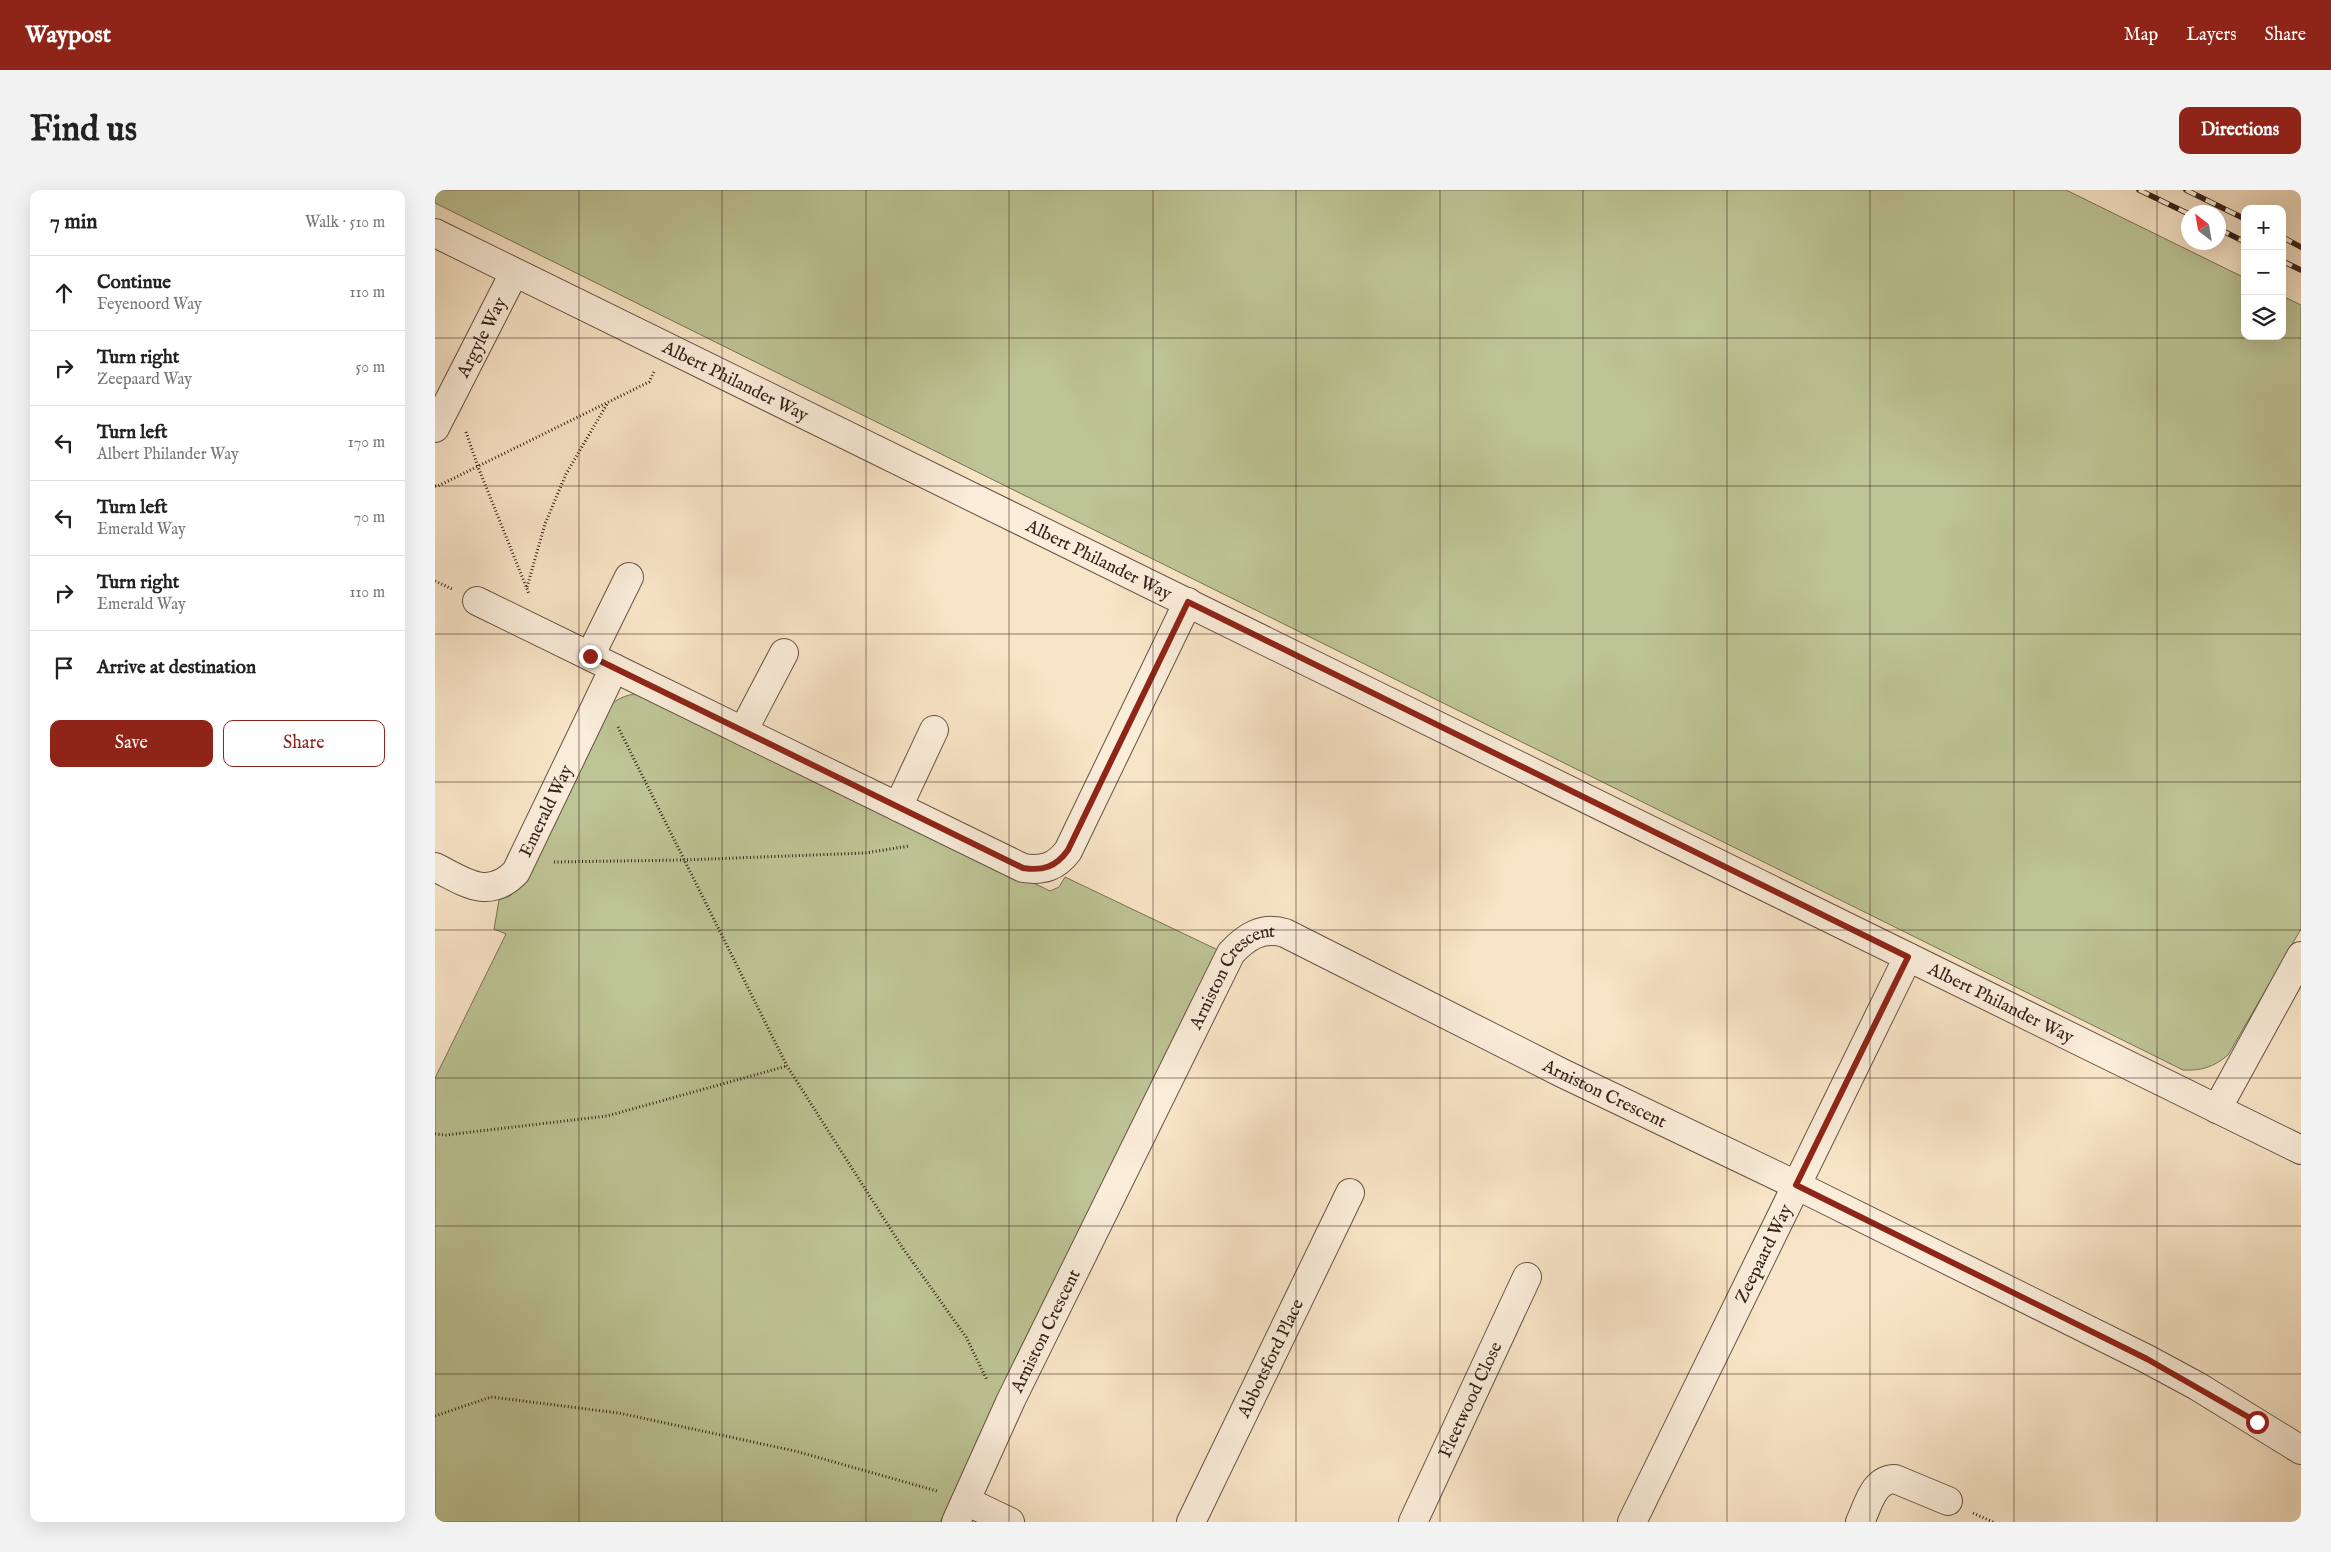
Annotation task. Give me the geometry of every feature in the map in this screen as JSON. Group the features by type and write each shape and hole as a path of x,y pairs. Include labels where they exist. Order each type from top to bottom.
{"street":[{"name":"Albert Philander Way","path":"435,234 666,345 2301,1150"},
{"name":"Argyle Way","path":"439,420 514,272"},
{"path":"590,656 629,577"},
{"path":"477,601 1023,868 1035,870 1047,868 1062,858 1125,735 1188,602"},
{"path":"743,731 784,653"},
{"name":"Emerald Way","path":"435,867 468,884 491,888 508,880 521,862 614,668"},
{"path":"898,807 935,730"},
{"name":"Arniston Crescent","path":"961,1512 1011,1400 1231,953 1243,941 1259,932 1276,930 2147,1359 2197,1386 2301,1450"},
{"path":"2217,1109 2301,956"},
{"name":"Zeepaard Way","path":"1632,1522 1908,957"},
{"name":"Abbotsford Place","path":"1191,1522 1350,1193"},
{"name":"Fleetwood Close","path":"1413,1522 1527,1277"},
{"path":"1860,1522 1875,1489 1888,1480 1895,1479 1948,1501"},
{"path":"961,1512 1010,1522"}],"path":[{"path":"435,486 478,467 649,382 666,345"},
{"path":"527,588 545,524 566,474 607,403"},
{"path":"439,420 462,420 478,467 533,603 524,624"},
{"path":"596,708 614,720 787,1066 901,1247 966,1337 988,1384 1011,1400"},
{"path":"521,862 684,860 865,853 936,842 947,831"},
{"path":"435,1134 446,1135 607,1116 787,1066"},
{"path":"435,1416 491,1398 619,1413 795,1451 913,1483 961,1512"}],"green space":[{"path":"435,190 2066,190 2181,247 2181,250 2188,250 2241,276 2241,340 2286,340 2286,298 2301,305 2301,929 2228,1055 2218,1063 2207,1067 2196,1070 2183,1070 435,203"},
{"path":"635,694 646,695 1050,891 1059,887 1065,877 1220,951 940,1522 435,1522 435,1078 506,934 494,929 499,900 510,896 520,886 605,711 618,700"}],"railway":[{"path":"2139,190 2181,210"},
{"path":"2186,190 2241,217"},
{"path":"2226,232 2241,240"},
{"path":"2286,239 2301,247"},
{"path":"2286,263 2301,270"}],"route":[{"path":"590,656 1023,868 1035,870 1047,868 1055,864 1068,850 1188,602 1908,957 1796,1185 2147,1359 2257,1422"}]}
